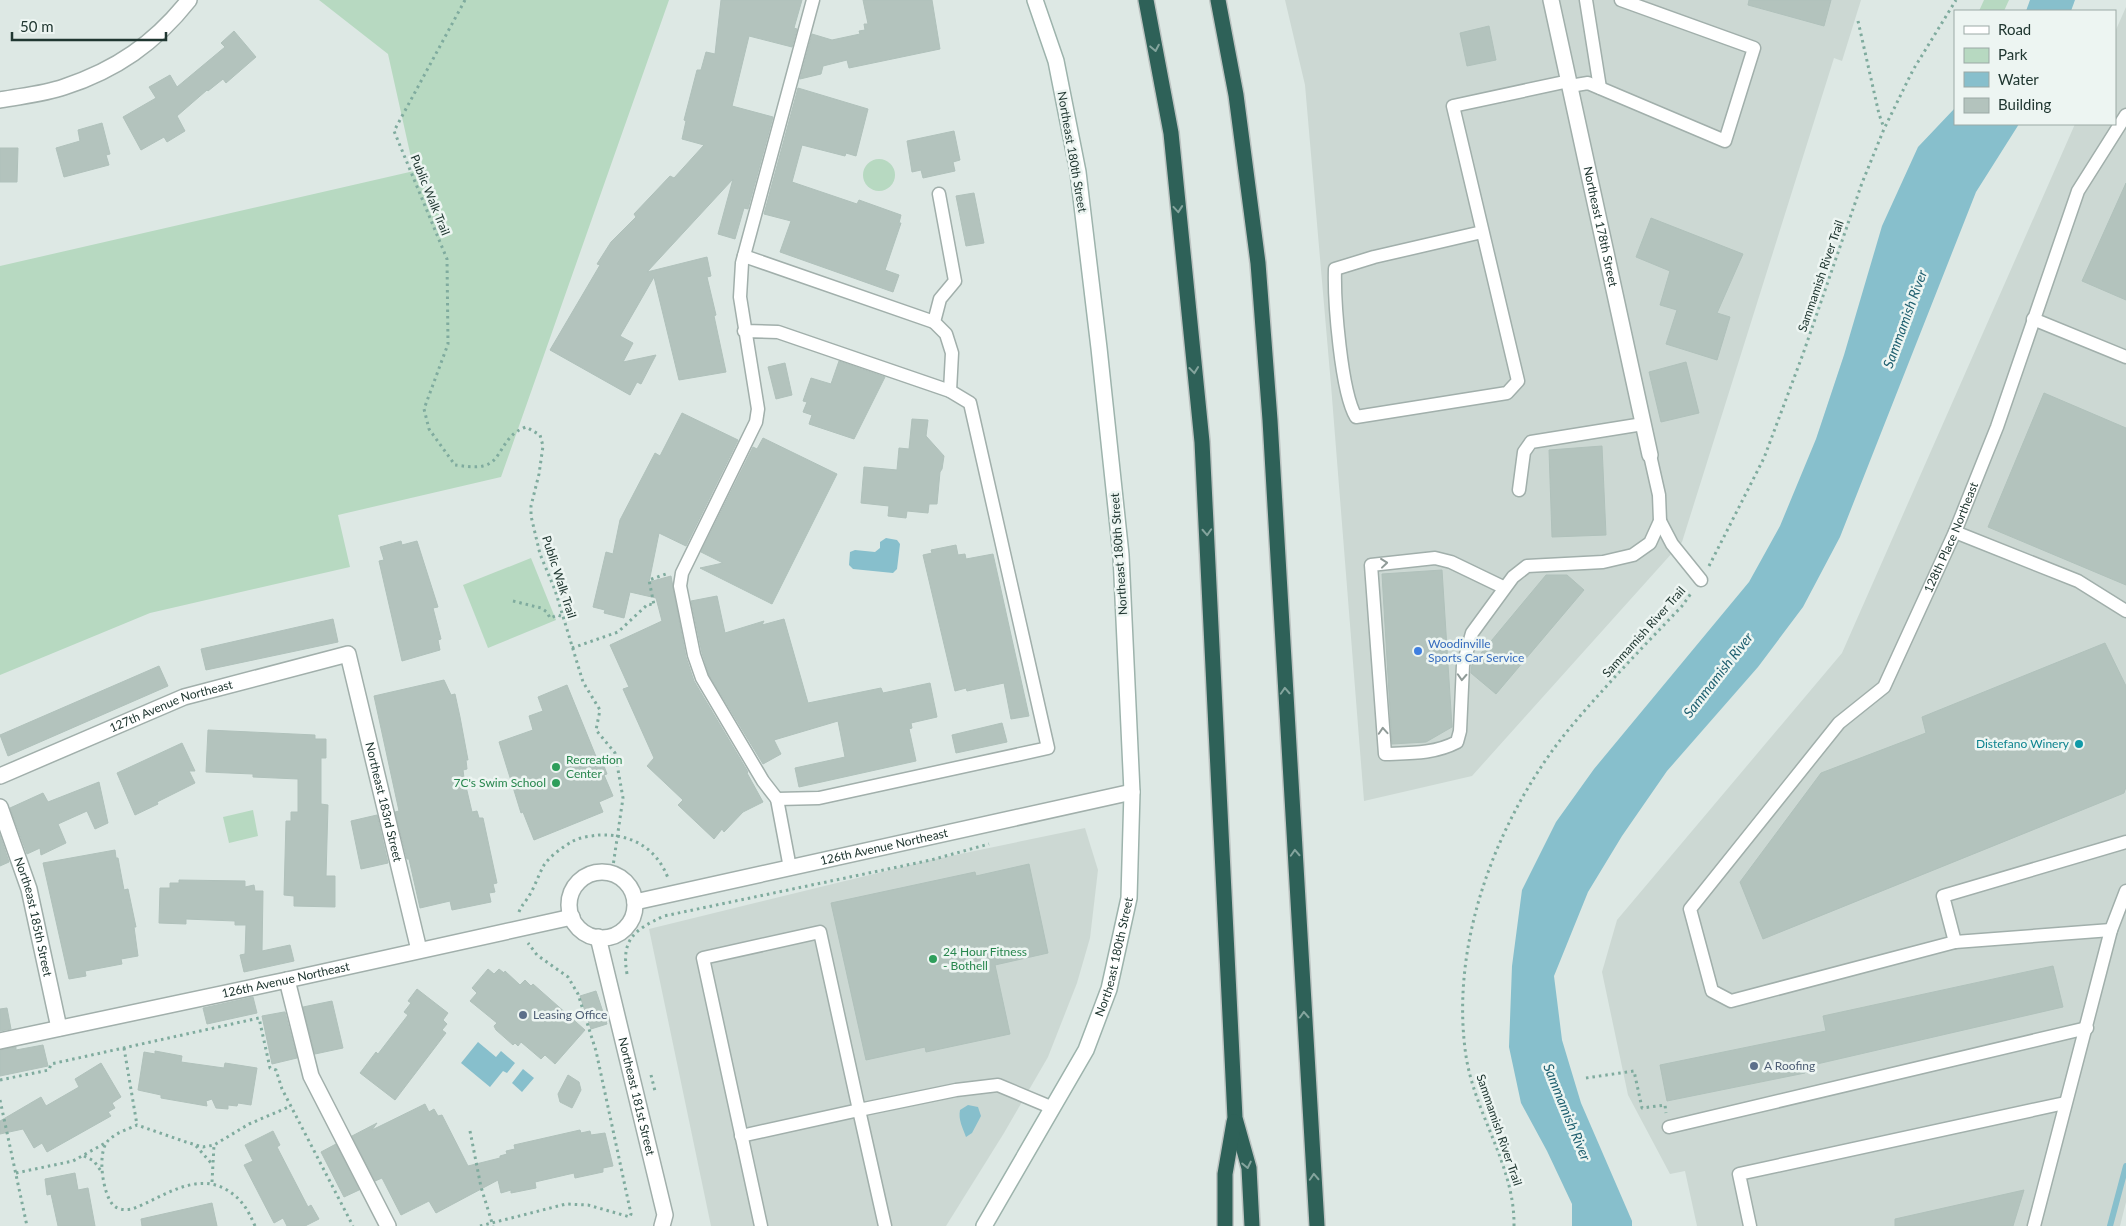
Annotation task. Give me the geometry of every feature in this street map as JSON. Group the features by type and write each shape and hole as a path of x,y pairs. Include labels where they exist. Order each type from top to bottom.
{"highway":[{"path":"1146,0 1171,133 1202,442 1235,1118 1249,1168 1252,1226"},
{"path":"1218,0 1236,95 1258,263 1270,420 1317,1226"},
{"path":"1225,1226 1225,1174 1235,1118"}],"street":[{"path":"0,100 63,88 116,65 156,37 188,0"},
{"name":"Northeast 180th Street","path":"984,1226 1086,1050 1110,989 1129,898 1132,792 1121,555 1100,348 1079,182 1056,61 1035,0"},
{"name":"Northeast 178th Street","path":"1551,0 1650,455"},
{"name":"127th Avenue Northeast","path":"0,776 184,697 348,654"},
{"name":"Northeast 183rd Street","path":"348,654 420,950"},
{"name":"126th Avenue Northeast","path":"635,902 1132,792"},
{"name":"Northeast 185th Street","path":"0,807 29,889 59,1028"},
{"path":"612,873 623,879 628,885 635,902 633,916 624,930 613,936 598,938 582,931 572,918 570,897 578,883 592,874 612,873"},
{"name":"126th Avenue Northeast","path":"0,1040 572,918"},
{"name":"Northeast 181st Street","path":"598,938 664,1215 662,1226"},
{"path":"287,980 311,1076 388,1226"}],"lane":[{"path":"790,868 777,799 763,781 702,678 694,655 680,586 682,576 756,422 758,409 740,297 744,256 813,0"},
{"path":"1586,0 1600,88"},
{"path":"1482,232 1374,257 1335,270 1334,294 1349,404 1356,418 1507,393 1518,381 1453,106 1569,83 1588,83 1726,140 1754,48 1621,0"},
{"name":"128th Place Northeast","path":"1955,942 1731,1001 1712,991 1690,909 1839,723 1884,687 1955,532 1996,427 2078,191 2126,115"},
{"path":"934,322 940,299 955,281 938,194"},
{"path":"744,256 934,322 946,334 952,354 950,391"},
{"path":"2033,319 2126,357"},
{"path":"744,331 778,332 950,391 970,403 1048,748 819,798 777,799"},
{"path":"1519,490 1524,452 1532,442 1643,424"},
{"path":"1650,455 1659,495 1660,521 1672,544 1701,580"},
{"path":"1505,588 1451,562 1435,558 1371,564 1385,754 1428,752 1445,748 1457,742 1460,731 1463,665 1472,633 1505,588 1513,577 1527,566 1603,562 1633,555 1650,543 1660,521"},
{"path":"1955,532 2078,581 2126,611"},
{"path":"2111,930 1955,942 1943,896 2126,842"},
{"path":"2034,1226 2111,930 2126,891"},
{"path":"761,1226 703,958 820,932 884,1226"},
{"path":"1669,1127 2087,1028"},
{"path":"741,1136 956,1090 998,1085 1055,1105"},
{"path":"1750,1226 1739,1174 2065,1103"}],"path":[{"name":"Public Walk Trail","path":"465,0 394,131 446,259 448,344 424,409 429,428 455,465 482,467 493,462 515,430 526,427 540,435 543,446 539,474 531,506 531,516 540,554 555,590 583,682 600,710 596,730 615,753 624,798 612,873"},
{"name":"Sammamish River Trail","path":"1514,1226 1514,1210 1509,1181 1484,1120 1472,1083 1466,1056 1463,1008 1464,981 1475,915 1487,875 1505,828 1539,772 1568,730 1682,606 1701,580 1764,458 1803,354 1862,183 1884,129 1913,70 1956,0"},
{"path":"1858,21 1884,129"},
{"path":"572,648 618,632 648,604 654,605 649,580 668,574 682,576"},
{"path":"513,601 540,608 547,612 550,618 558,615 563,617"},
{"path":"480,1226 566,1204 588,1205 630,1217 632,1214 596,1051 578,994 568,977 537,955 526,941 518,914 520,906 527,901 545,863 575,840 591,836 618,836 636,840 660,860 667,875 677,913"},
{"path":"0,1080 49,1070 51,1064 259,1018 270,1068 276,1070 282,1088 353,1226"},
{"path":"124,1048 137,1125"},
{"path":"1586,1078 1634,1071 1642,1108 1664,1105 1669,1127"},
{"path":"0,1100 27,1226"},
{"path":"16,1173 51,1167 84,1156 137,1125 203,1147 214,1145 249,1124 291,1106"},
{"path":"470,1131 481,1187 492,1224"},
{"path":"101,1171 104,1148 108,1141"},
{"path":"196,1145 206,1154 212,1164"},
{"path":"212,1182 214,1145"},
{"path":"84,1156 94,1161 101,1171 114,1206 122,1210 145,1204 187,1185 212,1182 242,1201 255,1226"}],"shaded area":[{"path":"1285,0 1861,0 1842,61 1834,58 1682,542 1472,776 1364,801 1305,85"},
{"path":"2126,7 2126,1202 2120,1226 1697,1226 1685,1171 1670,1174 1628,1095 1602,972 1617,920 1842,653 2075,125 2116,125 2116,30"},
{"path":"1085,828 1098,870 1090,938 1077,983 1048,1057 1004,1133 946,1226 711,1226 649,929 931,860"}],"green space":[{"path":"319,0 669,0 501,477 338,515 350,567 150,613 0,675 0,266 414,171 388,54"},
{"path":"1984,0 2009,0 2004,10 1979,10"},
{"path":"879,159 885,160 890,164 894,169 894,181 890,186 885,190 879,191 873,190 868,186 864,181 863,175 864,169 868,164 873,160"},
{"path":"531,558 556,620 488,648 463,585"},
{"path":"253,810 258,836 229,843 223,817"}],"water":[{"path":"2030,0 2075,0 2071,10 2026,10"},
{"name":"Sammamish River","path":"1954,109 1954,125 2018,125 1976,192 1840,537 1803,607 1758,667 1667,771 1622,836 1588,892 1554,976 1562,1040 1581,1103 1632,1221 1632,1226 1572,1226 1572,1204 1547,1151 1521,1103 1509,1047 1512,966 1522,890 1556,822 1594,769 1749,582 1780,526 1816,439 1844,355 1882,226 1918,147"},
{"path":"886,538 897,540 900,544 897,569 893,573 853,569 849,565 850,552 855,550 875,552 880,548 880,542"},
{"path":"478,1042 496,1057 501,1051 515,1063 507,1073 503,1071 490,1087 461,1063"},
{"path":"523,1069 534,1078 522,1092 512,1083"},
{"path":"968,1105 978,1107 981,1116 972,1133 966,1137 961,1124 960,1110"}],"building":[{"path":"721,0 802,0 794,28 797,29 792,47 749,36 732,106 773,117 748,209 744,208 735,239 718,234 733,179 647,272 707,257 711,276 707,277 726,372 679,380 654,277 620,336 633,343 623,362 656,355 641,384 637,382 630,395 550,350 600,265 597,264 611,242 636,217 634,214 670,176 674,178 704,145 682,139 686,121 684,120 697,70 701,70 706,52 715,54"},
{"path":"863,0 932,0 940,49 849,68 847,60 823,66 821,74 800,79 812,34 832,40 860,34 859,31 865,30 864,24 868,24"},
{"path":"1749,0 1831,0 1824,26 1748,5"},
{"path":"1489,26 1496,60 1467,66 1460,33"},
{"path":"234,31 256,57 226,83 223,79 207,90 177,116 185,131 167,142 164,137 141,150 123,117 156,98 149,87 170,75 177,87 225,47 221,43"},
{"path":"798,88 868,109 856,156 846,153 845,156 802,145 792,182 857,204 859,200 901,215 899,223 901,223 885,270 899,275 893,292 780,252 791,221 764,214"},
{"path":"102,123 110,154 106,155 109,165 64,177 56,148 80,141 78,130"},
{"path":"954,131 960,160 953,162 955,171 923,178 921,170 912,172 907,141"},
{"path":"0,148 18,148 17,182 0,182"},
{"path":"2126,183 2126,300 2082,281"},
{"path":"974,193 984,243 966,246 956,196"},
{"path":"1651,218 1743,254 1717,313 1730,317 1717,360 1666,344 1677,310 1660,305 1670,271 1636,257"},
{"path":"839,361 885,377 854,439 809,424 812,415 803,412 807,402 803,401 811,378 831,384"},
{"path":"1686,362 1699,413 1661,422 1649,372"},
{"path":"785,363 792,395 776,399 768,367"},
{"path":"2044,393 2126,428 2126,585 1988,527"},
{"path":"682,413 738,440 686,546 659,533 649,582 671,576 686,657 694,681 748,772 763,802 743,812 724,832 722,829 714,839 678,805 683,800 647,766 654,758 623,689 629,687 610,645 662,621 656,598 630,592 624,618 604,613 605,610 593,607 606,552 613,554 620,520 655,453 660,456"},
{"path":"912,419 928,420 926,436 944,456 940,472 937,504 929,504 928,513 907,511 906,518 888,516 889,506 861,503 864,467 897,470 899,448 909,449"},
{"path":"763,438 837,474 772,604 700,568 723,563 701,552 753,447 757,449"},
{"path":"1602,446 1606,535 1552,537 1549,450"},
{"path":"401,541 402,545 417,541 438,607 433,608 441,639 438,640 440,650 402,661 379,561 384,560 380,547"},
{"path":"956,545 958,555 965,554 966,559 993,554 1029,716 1011,719 1004,683 967,691 966,688 955,691 923,555 932,553 931,550"},
{"path":"1442,570 1452,727 1426,742 1392,744 1382,574"},
{"path":"1546,575 1567,575 1584,590 1496,694 1471,673 1472,664"},
{"path":"717,596 725,633 764,621 762,625 784,619 808,703 881,688 883,693 930,683 937,717 911,723 912,728 909,729 916,761 799,787 795,768 845,757 838,721 774,740 781,754 763,764 709,675 702,653 691,601"},
{"path":"333,619 338,642 206,670 201,649"},
{"path":"2105,643 2126,686 2126,787 2124,793 1763,939 1740,882 1821,773 1926,733 1922,717"},
{"path":"159,666 168,686 8,756 0,735"},
{"path":"444,680 451,695 455,694 468,760 466,760 467,769 463,770 464,778 472,812 477,811 479,818 483,818 497,883 493,884 495,892 489,893 491,902 452,910 450,901 420,908 409,859 407,859 395,812 399,811 374,696"},
{"name":"Recreation Center","path":"567,685 597,759 601,758 607,774 604,775 613,796 599,802 603,812 534,840 523,812 521,813 499,742 533,730 529,716 543,711 538,697"},
{"path":"1002,723 1007,742 956,753 952,735"},
{"path":"208,730 315,735 315,739 326,739 326,758 321,758 321,804 328,805 326,876 335,876 335,907 294,906 294,896 284,895 286,821 291,821 291,812 298,812 298,779 253,777 253,774 206,772"},
{"path":"182,743 195,771 189,771 195,783 135,815 117,773"},
{"path":"99,782 108,823 95,829 87,811 58,824 66,843 41,855 40,848 27,854 10,808 43,793 48,802"},
{"path":"377,815 388,863 361,869 351,821"},
{"path":"0,835 9,862 0,866"},
{"path":"115,850 124,890 128,889 136,927 134,927 138,956 121,959 122,964 85,971 86,976 69,979 43,863"},
{"name":"24 Hour Fitness - Bothell","path":"1029,864 1048,953 995,965 1010,1034 926,1052 925,1047 866,1060 831,903 975,872 976,876"},
{"path":"179,880 245,881 245,887 254,885 255,891 263,891 262,951 290,945 294,961 244,972 240,955 245,954 246,925 235,925 235,921 186,919 186,924 159,923 160,888 170,888 170,883 179,883"},
{"path":"2053,966 2063,1007 1804,1067 1805,1073 1667,1101 1660,1065 1826,1031 1823,1016"},
{"name":"Leasing Office","path":"488,969 494,974 499,969 504,973 505,971 520,985 525,980 531,986 533,984 585,1030 555,1064 545,1055 541,1059 521,1042 518,1046 515,1043 513,1045 496,1030 494,1026 497,1023 470,1001 477,993 472,988"},
{"path":"417,989 448,1013 443,1020 447,1024 442,1030 446,1033 395,1100 360,1073 376,1052 378,1054 408,1015 404,1012 411,1003 408,1001"},
{"path":"596,991 607,1024 591,1029 580,996"},
{"path":"253,997 257,1013 207,1024 203,1008"},
{"path":"332,1001 343,1048 315,1054 303,1007"},
{"path":"7,1008 11,1029 0,1031 0,1009"},
{"path":"285,1012 297,1058 272,1064 262,1016"},
{"path":"43,1045 48,1066 0,1076 0,1050 16,1047 16,1050"},
{"path":"155,1051 182,1056 181,1062 224,1068 225,1063 257,1068 251,1105 238,1103 237,1106 228,1105 228,1109 216,1108 212,1099 206,1101 207,1106 161,1098 161,1095 138,1090 144,1052 155,1054"},
{"path":"101,1063 121,1097 112,1103 115,1108 108,1112 111,1116 47,1152 42,1143 34,1148 23,1129 0,1134 0,1121 41,1097 46,1106 79,1087 75,1079"},
{"path":"568,1075 579,1082 581,1090 572,1108 560,1102 558,1094"},
{"path":"425,1104 429,1112 434,1109 438,1116 442,1115 468,1166 500,1158 500,1156 507,1154 506,1151 515,1149 514,1145 580,1130 581,1133 590,1131 591,1135 605,1133 613,1166 603,1168 603,1172 575,1178 574,1173 535,1182 536,1188 511,1193 511,1190 501,1193 498,1180 436,1213 429,1201 401,1215 382,1178 375,1181 352,1136 377,1123 372,1130"},
{"path":"273,1131 280,1145 277,1147 308,1207 311,1205 319,1219 305,1226 287,1226 283,1218 274,1223 244,1165 253,1161 245,1145"},
{"path":"336,1144 359,1190 344,1197 321,1152"},
{"path":"75,1173 78,1190 88,1188 95,1226 58,1226 51,1194 47,1195 45,1179"},
{"path":"2024,1190 2013,1226 1895,1226 1895,1219"},
{"path":"212,1203 217,1226 142,1226 141,1219"}],"waterway":[{"path":"2110,1226 2126,1166"}],"place":[{"name":"Woodinville Sports Car Service","path":"1418,651"},
{"name":"Distefano Winery","path":"2079,744"},
{"name":"Recreation Center","path":"556,767"},
{"name":"7C's Swim School","path":"556,783"},
{"name":"24 Hour Fitness - Bothell","path":"933,959"},
{"name":"Leasing Office","path":"523,1015"},
{"name":"A Roofing","path":"1754,1066"}]}
